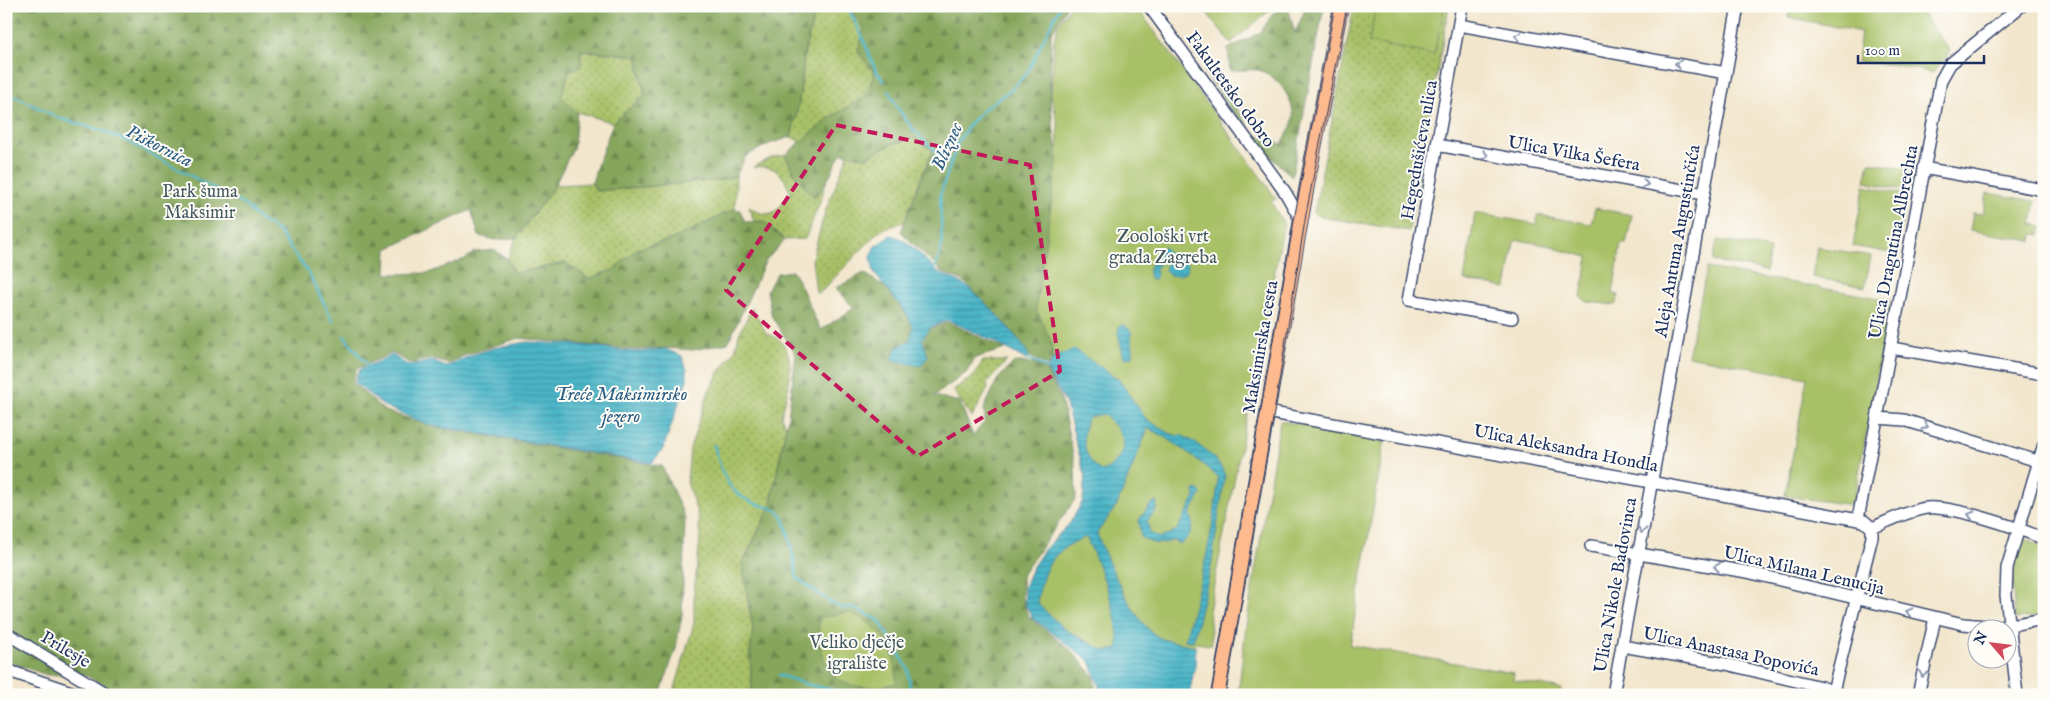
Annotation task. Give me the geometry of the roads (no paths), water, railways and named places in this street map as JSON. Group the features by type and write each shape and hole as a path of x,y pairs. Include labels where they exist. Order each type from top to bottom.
{"main road":[{"name":"Maksimirska cesta","path":"1218,695 1307,185 1341,6"}],"street":[{"name":"Fakultetsko dobro","path":"1149,6 1285,192 1301,220"},
{"name":"Hegedušićeva ulica","path":"1462,6 1409,300 1512,318"},
{"name":"Aleja Antuna Augustinčića","path":"1650,482 1738,6"},
{"name":"Ulica Dragutina Albrechta","path":"1858,520 1941,80 1950,64 2021,6"},
{"path":"1459,25 1726,73"},
{"name":"Ulica Vilka Šefera","path":"1438,145 1704,194"},
{"path":"1923,168 2044,190"},
{"path":"1285,192 1300,191 1307,185"},
{"path":"1890,348 2044,374"},
{"name":"Ulica Aleksandra Hondla","path":"1267,412 1858,520 1868,523 1872,528"},
{"path":"1877,418 1904,420 2041,462"},
{"path":"2008,618 2006,595 2007,568 2017,530 2041,462 2044,444"},
{"name":"Ulica Nikole Badovinca","path":"1613,695 1650,482"},
{"path":"1835,694 1872,537 1872,528 1919,510 1937,508 1960,512 2044,539"},
{"name":"Ulica Milana Lenucija","path":"1591,546 1747,572 1935,618 1968,624"},
{"path":"1918,695 1935,618"},
{"name":"Ulica Milana Lenucija","path":"2018,624 2044,619"},
{"name":"Prilesje","path":"6,633 108,695"},
{"name":"Ulica Anastasa Popovića","path":"1622,646 1726,664 1822,687 1835,694"},
{"path":"2014,668 2017,695"},
{"path":"6,670 80,695"}],"water":[{"path":"891,235 911,245 938,272 960,282 977,295 1017,338 1029,356 1026,360 995,342 948,320 931,327 922,339 928,356 921,366 892,360 896,348 910,340 913,327 907,314 874,273 871,257 874,247"},
{"path":"1164,247 1171,256 1185,259 1188,267 1187,270 1181,274 1169,275 1165,270 1167,263 1163,261 1156,266 1157,276 1153,280 1149,274 1150,266 1159,257 1161,249"},
{"path":"1123,324 1131,331 1133,352 1133,356 1124,358 1118,333 1119,327"},
{"name":"Treće Maksimirsko jezero","path":"528,342 582,345 636,352 665,349 682,356 687,370 687,380 663,449 652,463 429,425 384,406 355,383 359,370 392,355 409,366 432,361 446,367 486,350"},
{"path":"1074,349 1119,380 1146,419 1169,433 1177,436 1181,435 1201,447 1217,461 1225,474 1211,567 1193,641 1185,640 1210,539 1218,477 1184,450 1148,428 1117,505 1097,533 1122,590 1149,630 1163,639 1196,647 1195,665 1189,695 1102,695 1090,661 1032,618 1025,603 1024,587 1032,568 1045,549 1070,523 1083,501 1085,476 1066,404 1047,370 1053,359","holes":["1103,414 1118,429 1124,447 1122,454 1117,460 1101,471 1087,454 1084,432 1088,418","1086,537 1113,607 1118,636 1118,649 1104,651 1063,628 1037,603 1042,580 1051,562 1064,548"]},
{"path":"1198,489 1201,494 1190,514 1192,518 1191,530 1181,544 1173,540 1165,543 1153,543 1141,537 1139,520 1150,505 1156,501 1157,509 1147,521 1150,533 1160,538 1177,530 1195,497 1194,490"}],"waterway":[{"path":"847,6 876,71 884,81"},
{"name":"Bliznec","path":"934,268 938,261 942,244 940,195 958,142 970,123 986,107 1011,90 1027,73 1060,6"},
{"path":"889,91 900,112 915,131 932,148 951,162"},
{"name":"Piškornica","path":"6,93 58,118 100,130 129,142 246,206 258,219 278,231 309,274 333,321"},
{"name":"Piškornica","path":"344,336 368,366"},
{"path":"1027,358 1048,369"},
{"path":"714,445 720,466 733,490 749,501 774,509 781,514 789,535 797,578 830,602 842,608 850,607 879,620 908,669 911,695"},
{"path":"779,675 809,685 843,692 910,693"}],"tram line":[{"path":"1211,695 1296,209 1335,6"},
{"path":"1225,695 1306,214 1347,6"}],"park label":[{"name":"Park šuma Maksimir","path":"200,201"},
{"name":"Zoološki vrt grada Zagreba","path":"1163,246"},
{"name":"Veliko dječje igralište","path":"857,652"}]}
